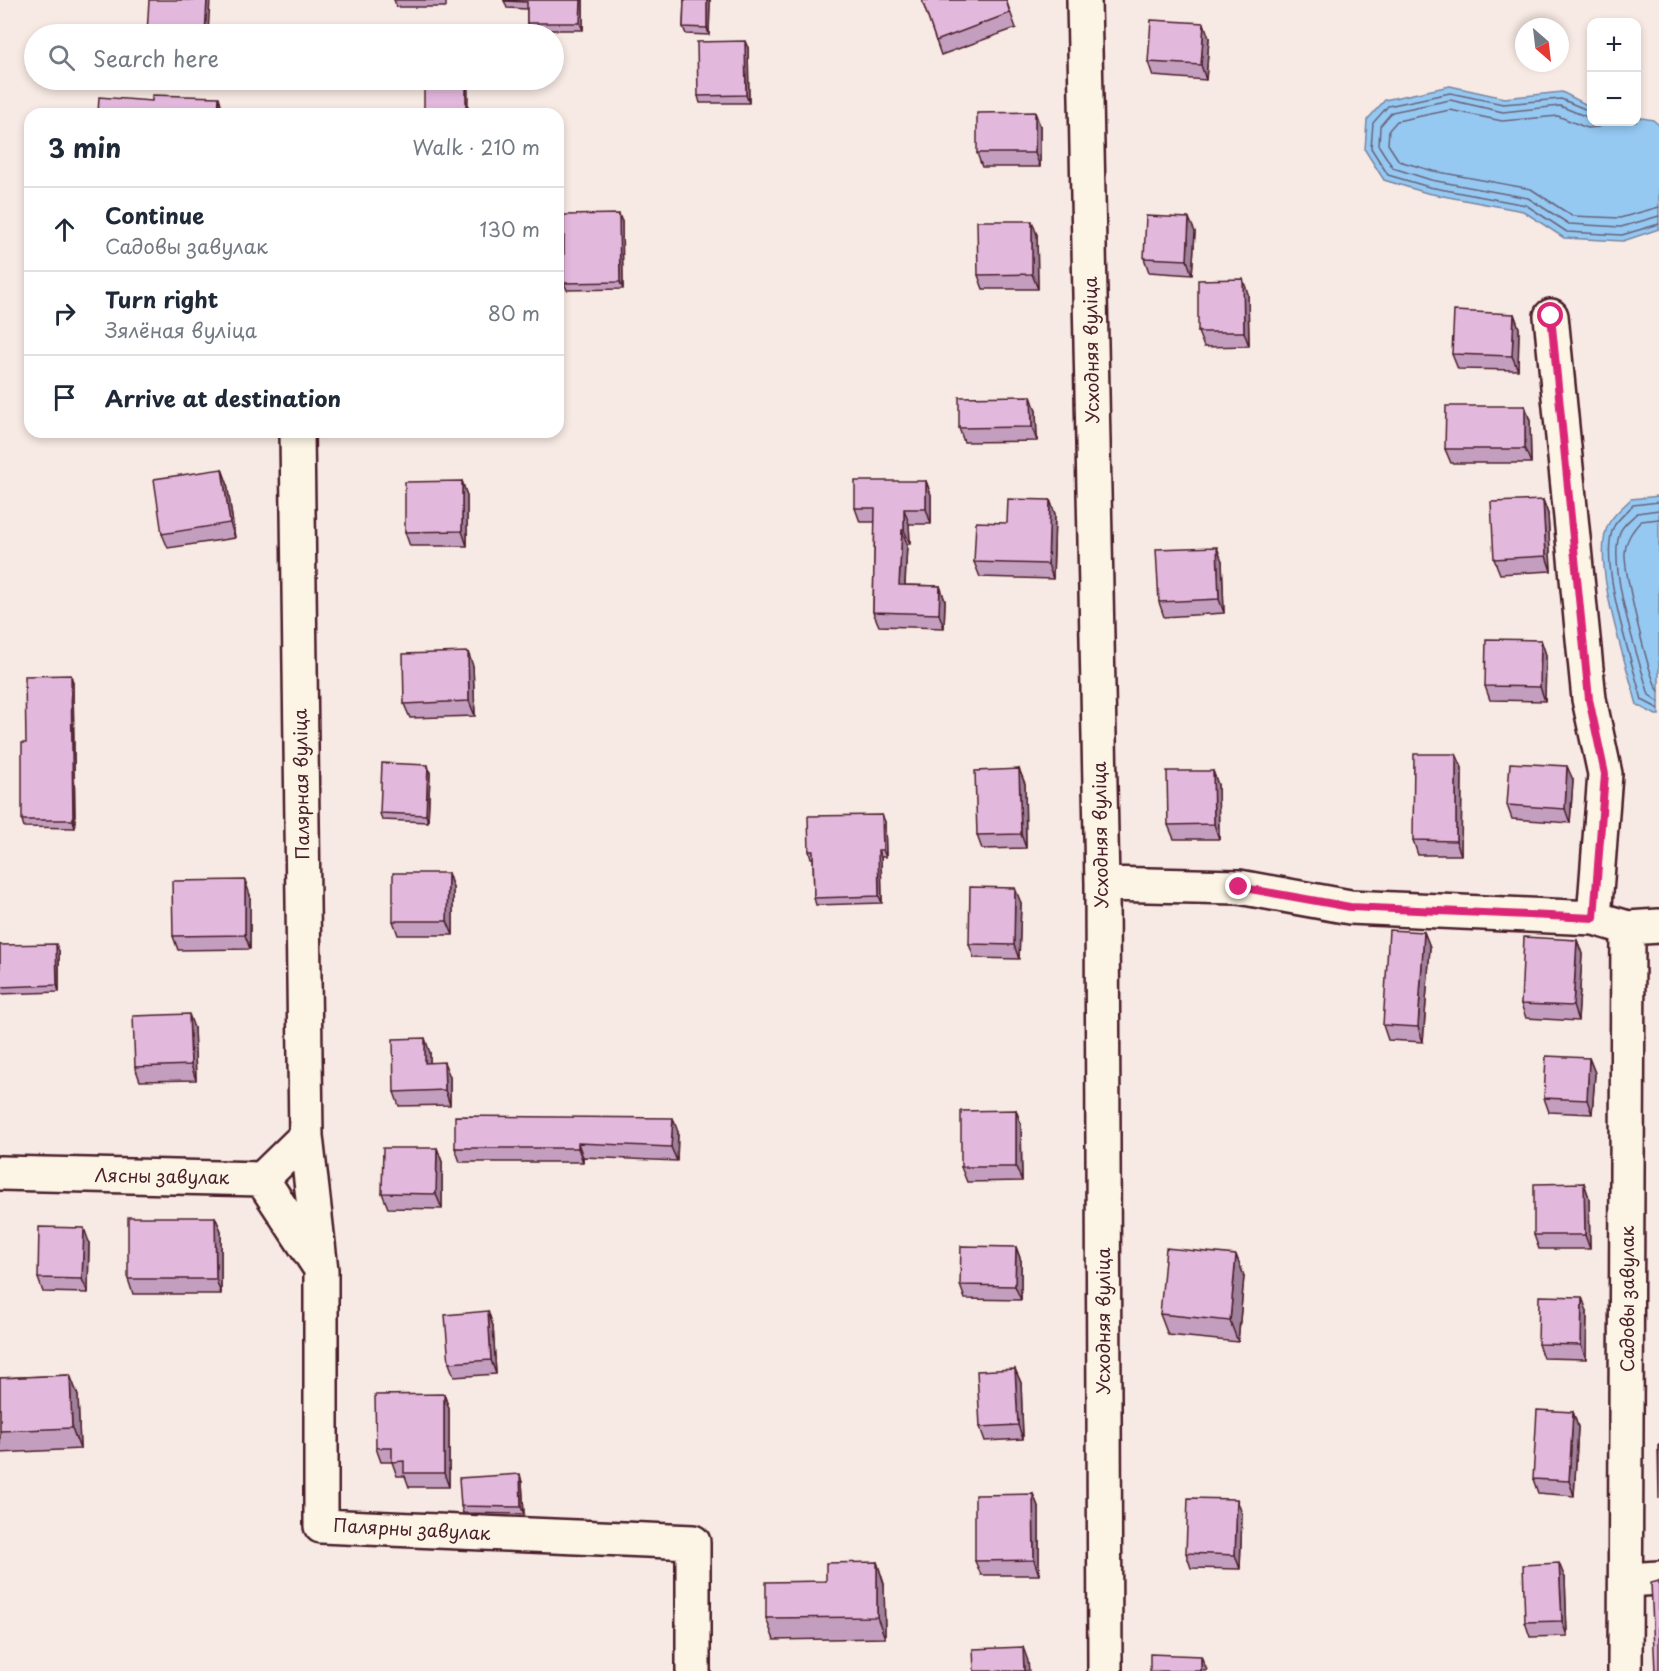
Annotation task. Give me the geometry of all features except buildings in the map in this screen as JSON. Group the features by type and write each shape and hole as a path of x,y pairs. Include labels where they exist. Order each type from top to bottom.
{"street":[{"name":"Усходняя вуліца","path":"1084,0 1102,884 1105,1671"},
{"path":"1551,316 1589,699 1605,774 1594,918"},
{"name":"Палярная вуліца","path":"297,438 306,1136"},
{"path":"1102,884 1239,887 1350,907 1594,918 1644,927"},
{"name":"Садовы завулак","path":"1625,1671 1643,1579 1644,927"},
{"path":"306,1136 262,1179 321,1270"},
{"name":"Палярны завулак","path":"306,1136 321,1270 321,1526 693,1542 693,1671"},
{"name":"Лясны завулак","path":"0,1173 262,1179"}],"water":[{"path":"1450,86 1504,98 1562,92 1587,105 1587,126 1641,126 1641,118 1653,120 1659,125 1659,229 1623,241 1564,238 1523,211 1427,193 1384,180 1365,150 1367,120 1385,100"},
{"path":"1659,496 1659,715 1656,715 1637,705 1618,640 1606,586 1604,540 1609,523 1631,499"}],"route":[{"path":"1239,887 1350,907 1594,918 1605,774 1589,699 1551,316"}]}
